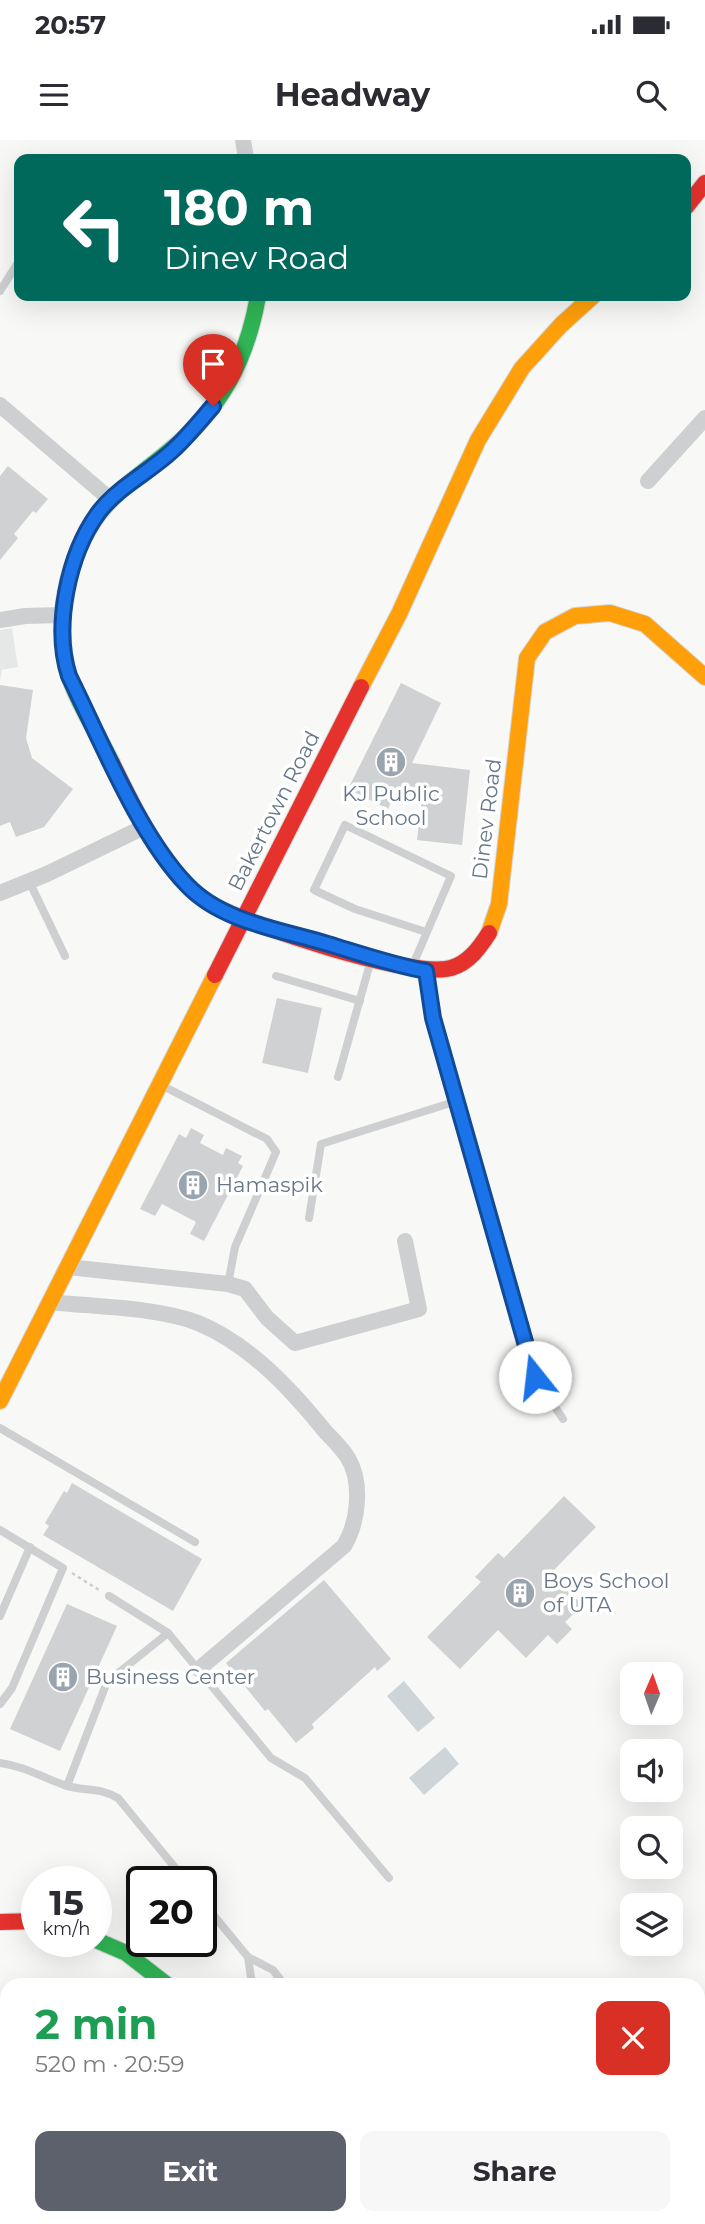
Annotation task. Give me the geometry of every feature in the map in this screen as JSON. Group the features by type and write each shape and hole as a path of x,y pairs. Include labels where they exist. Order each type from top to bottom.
{"street":[{"path":"691,201 705,183"},
{"name":"Dinev Road","path":"257,301 247,347 222,396 173,451 111,500 100,512 84,538 66,592 62,615 63,658 69,676 144,827 187,885 209,903 243,919 419,970 453,968 477,952 490,931 499,904 527,658 545,632 575,616 610,613 645,624 705,677"},
{"name":"Bakertown Road","path":"0,1401 399,614 478,440 522,368 588,301"},
{"path":"0,405 111,500"},
{"path":"648,481 705,418"},
{"path":"0,620 62,615"},
{"path":"0,893 144,827"},
{"path":"68,1267 228,1284 245,1289 267,1318 295,1343 419,1309 405,1241"},
{"path":"50,1302 169,1315 198,1323 239,1344 298,1399 349,1459 357,1509 353,1531 344,1546 199,1669"},
{"path":"0,1922 21,1921"},
{"path":"112,1947 126,1953 158,1978"}],"lane":[{"path":"0,291 14,269"},
{"path":"426,932 355,909 314,890 345,825 451,876 426,932 419,970 535,1377 563,1419"},
{"path":"29,881 65,956"},
{"path":"338,1077 372,957"},
{"path":"276,976 359,1001"},
{"path":"161,1085 267,1139 274,1146 276,1153 271,1168 234,1247 228,1284"},
{"path":"309,1218 321,1144 457,1101"},
{"path":"0,1428 195,1542"},
{"path":"0,1530 63,1568 12,1688 0,1704"},
{"path":"0,1616 30,1548"},
{"path":"109,1596 168,1633 271,1758 305,1778 389,1878"},
{"path":"67,1786 107,1682 168,1633"},
{"path":"0,1763 17,1765 67,1786 103,1790 118,1798 174,1866"},
{"path":"217,1919 248,1957 273,1970 279,1978"},
{"path":"248,1957 251,1978"}],"path":[{"path":"63,1568 109,1596"}],"shaded area":[{"path":"12,628 18,667 2,670 0,681 0,630"},
{"path":"404,1681 435,1718 418,1732 387,1696"},
{"path":"445,1747 459,1764 424,1795 409,1778"}],"building":[{"path":"8,466 48,499 36,513 33,511 14,534 18,538 0,560 0,476"},
{"name":"KJ Public School","path":"401,683 441,703 412,763 470,770 462,845 417,840 422,797 399,786 388,809 348,789"},
{"path":"0,685 33,690 26,738 32,758 73,789 44,827 16,837 10,822 0,826"},
{"path":"277,998 322,1008 308,1073 262,1063"},
{"name":"Hamaspik","path":"191,1128 204,1135 200,1143 223,1155 226,1148 242,1156 238,1163 243,1166 204,1241 190,1234 196,1222 162,1204 155,1216 140,1209 179,1134 186,1138"},
{"path":"72,1483 202,1559 173,1611 43,1535 49,1526 45,1523 64,1491 67,1493"},
{"name":"Boys School of UTA","path":"564,1496 596,1527 550,1574 583,1605 565,1622 572,1629 557,1644 548,1635 526,1658 498,1630 460,1669 427,1637 481,1582 475,1577 498,1553 504,1558"},
{"path":"324,1580 391,1659 377,1671 375,1667 312,1724 314,1728 296,1743 268,1709 265,1711 226,1663"},
{"name":"Business Center","path":"67,1604 117,1626 60,1751 10,1729"}],"traffic: fast":[{"path":"112,763 76,695 64,650 64,603 75,556 98,515 113,498 180,442 201,421 222,393 245,347 257,301"},
{"path":"112,1947 126,1953 158,1978"}],"traffic: slow":[{"path":"361,687 399,614 478,440 522,368 561,325 587,301"},
{"path":"489,933 499,904 527,658 545,632 575,616 610,613 645,624 705,677"},
{"path":"0,1401 215,975"}],"traffic: jam":[{"path":"691,201 705,183"},
{"path":"215,975 361,687"},
{"path":"112,763 164,858 187,885 212,905 332,949 402,966 431,969 451,968 463,962 478,949 489,933"},
{"path":"0,1922 21,1921"}],"place":[{"name":"KJ Public School","path":"391,762"},
{"name":"Hamaspik","path":"193,1185"},
{"name":"Boys School of UTA","path":"520,1593"},
{"name":"Business Center","path":"63,1677"}],"route":[{"path":"213,406 173,451 120,491 100,512 84,538 66,592 62,615 63,658 69,676 144,827 187,885 209,903 243,919 398,967 426,971 433,1018 535,1377"}]}
